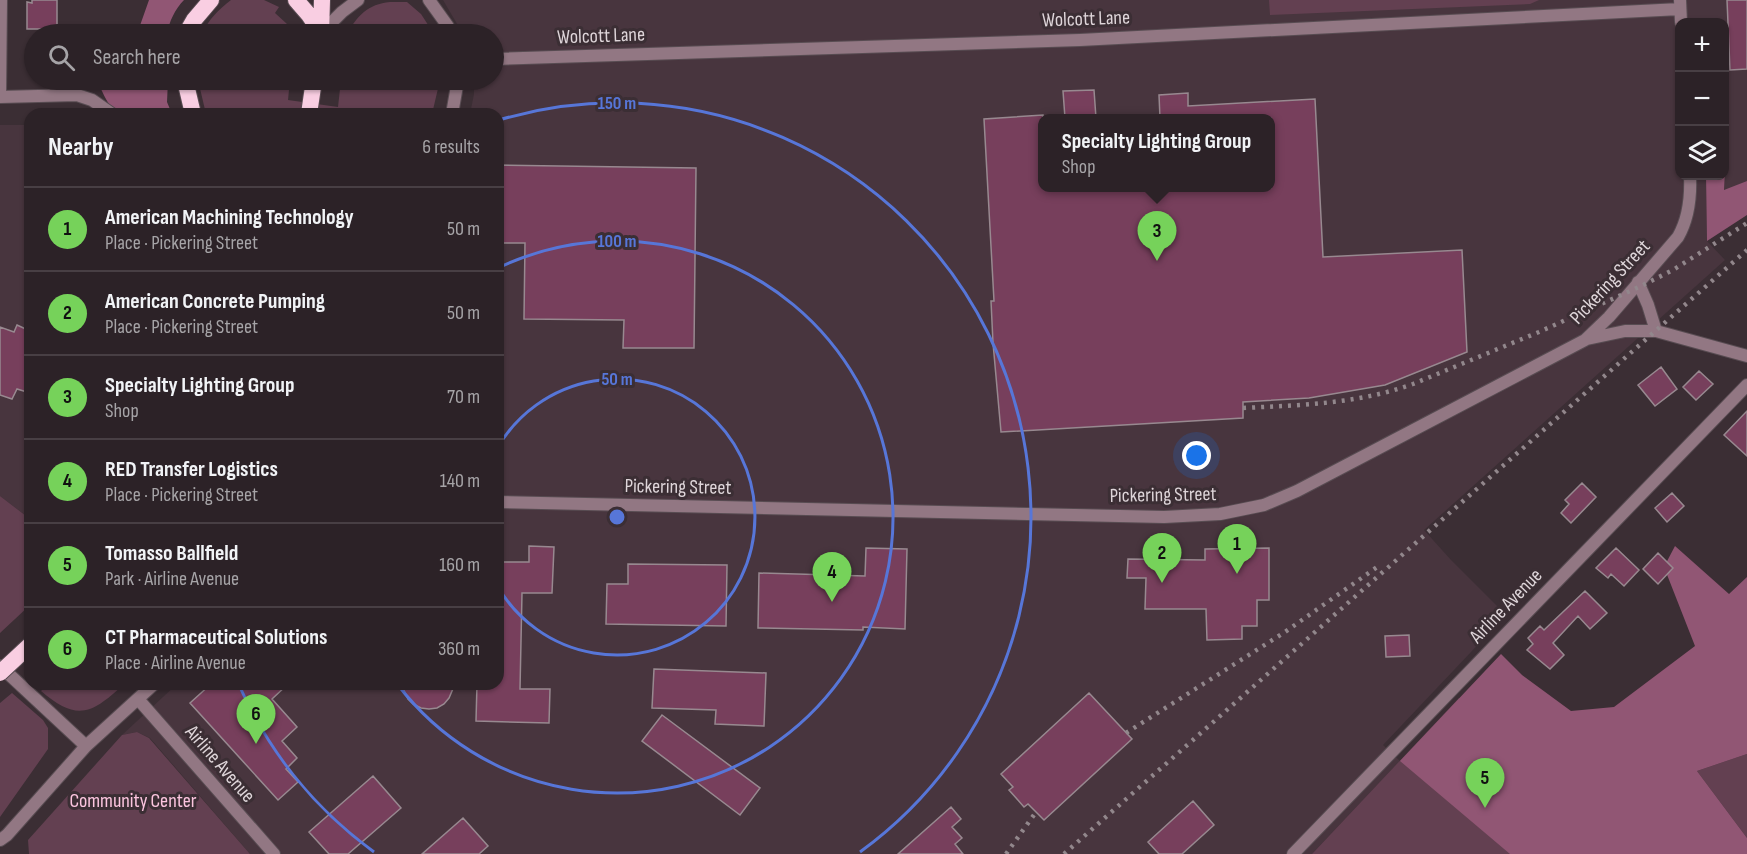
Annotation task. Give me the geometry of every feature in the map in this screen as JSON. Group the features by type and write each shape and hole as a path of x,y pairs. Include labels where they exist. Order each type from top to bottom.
{"highway":[{"path":"192,24 211,0"},
{"path":"296,0 315,24"},
{"path":"321,24 322,0"},
{"path":"188,90 192,108"},
{"path":"310,108 312,90"},
{"path":"0,673 24,651"}],"street":[{"path":"1,0 0,97 77,95 92,100 103,108"},
{"path":"331,24 358,0"},
{"path":"429,0 446,24"},
{"name":"Wolcott Lane","path":"504,60 1080,40 1680,4"},
{"path":"453,108 456,90"},
{"name":"Pickering Street","path":"504,502 1164,517 1220,514 1264,505 1298,491 1585,340 1610,317 1678,237 1686,224 1690,201 1690,180"},
{"path":"1638,282 1656,331"},
{"path":"1585,340 1625,331 1656,331 1747,356"},
{"name":"Airline Avenue","path":"1293,854 1747,385"},
{"path":"0,666 24,688"},
{"path":"26,690 86,746"},
{"path":"0,840 86,746 148,690"},
{"name":"Airline Avenue","path":"138,699 274,854"}],"shaded area":[{"path":"149,0 184,0 169,24 141,24"},
{"path":"443,0 1747,0 1747,181 1724,191 1725,180 1729,180 1729,18 1675,18 1675,180 1706,180 1707,241 1725,260 1424,530 1506,615 1383,745 1400,761 1312,854 250,854 150,738 137,732 122,735 171,690 504,690 504,108 471,108 474,90 504,90 504,24 457,24"},
{"path":"101,90 168,90 167,102 170,108 112,108"},
{"path":"0,125 24,125 24,514 0,496"},
{"path":"1706,180 1725,180 1724,190 1747,181 1747,215 1707,241"},
{"path":"1675,546 1729,594 1747,577 1747,754 1697,771 1747,838 1747,854 1510,854 1400,761 1501,654 1522,675 1571,711 1614,707 1695,646 1664,567"}],"green space":[{"path":"231,0 264,0 279,7 275,13 287,24 208,24"},
{"path":"1269,0 1539,0 1530,4 1270,15"},
{"path":"407,2 421,14 428,24 354,24 369,8 382,3"},
{"path":"200,90 289,90 288,100 338,107 340,90 438,90 433,108 205,108"},
{"path":"0,496 24,514 24,611 0,633"},
{"path":"117,690 93,708 84,710 65,707 41,691"},
{"path":"12,693 43,720 48,728 48,749 0,817 0,703"},
{"path":"1459,698 1596,854 1312,854"},
{"name":"Community Center","path":"137,732 149,738 250,854 29,854 28,840 122,735"},
{"path":"1747,754 1747,838 1697,771"}],"building":[{"path":"32,0 57,0 57,24 27,24 27,2 32,3"},
{"path":"1727,0 1747,0 1747,69 1730,70"},
{"path":"1094,90 1096,114 1065,114 1063,91"},
{"path":"1188,93 1188,106 1315,99 1323,257 1462,250 1467,352 1385,385 1309,398 1243,402 1243,418 1001,432 993,343 991,301 994,301 984,119 1038,115 1038,192 1275,192 1275,114 1160,114 1159,95"},
{"path":"504,165 696,168 694,348 623,348 624,320 524,319 525,243 504,243"},
{"path":"17,325 24,328 24,391 17,389 12,399 0,395 0,327 14,332"},
{"path":"1661,367 1677,389 1655,406 1638,385"},
{"path":"1699,371 1713,384 1696,400 1683,387"},
{"path":"1747,411 1747,456 1724,435"},
{"path":"1582,483 1596,497 1571,523 1561,513 1569,504 1565,500"},
{"path":"1672,493 1684,506 1667,522 1655,508"},
{"path":"529,546 554,547 552,593 522,593 520,689 550,689 549,723 476,721 477,690 504,690 504,562 529,562"},
{"path":"866,548 907,549 905,629 758,628 759,573 865,576"},
{"path":"1269,548 1269,600 1257,600 1257,626 1242,626 1242,639 1207,640 1206,609 1145,609 1146,578 1127,578 1128,559 1205,560 1205,549"},
{"path":"1616,548 1639,570 1624,586 1611,574 1608,578 1596,568"},
{"path":"1658,553 1673,568 1658,584 1643,569"},
{"path":"628,564 727,565 726,626 606,624 607,584 628,584"},
{"path":"1585,591 1607,613 1590,629 1578,616 1553,643 1564,655 1550,669 1527,650 1533,644 1528,638 1540,626 1544,630"},
{"path":"1409,635 1410,656 1386,657 1385,636"},
{"path":"654,669 766,673 764,726 715,724 716,710 652,708"},
{"path":"204,690 282,690 272,699 297,727 282,741 297,758 286,769 298,782 278,800 190,703"},
{"path":"404,690 452,690 444,704 437,708 421,708 408,699"},
{"path":"1089,693 1132,739 1044,820 1028,804 1024,807 1009,790 1013,787 1001,774"},
{"path":"662,715 760,788 740,815 642,741"},
{"path":"373,776 401,808 348,854 329,854 309,832"},
{"path":"1193,801 1214,825 1182,854 1159,854 1148,842"},
{"path":"951,807 961,819 952,827 962,838 955,844 963,854 898,854"},
{"path":"463,818 488,846 479,854 422,854"}],"railway":[{"path":"1243,408 1350,400 1413,384 1539,332 1639,287 1673,270 1747,223"},
{"path":"1064,854 1747,250"},
{"path":"1126,733 1285,632 1380,565"},
{"path":"1006,854 1036,812"}],"place":[{"name":"Specialty Lighting Group","path":"1157,261"},
{"name":"American Machining Technology","path":"1237,574"},
{"name":"American Concrete Pumping","path":"1162,583"},
{"name":"RED Transfer Logistics","path":"832,602"},
{"name":"CT Pharmaceutical Solutions","path":"256,744"},
{"name":"Tomasso Ballfield","path":"1485,808"}]}
